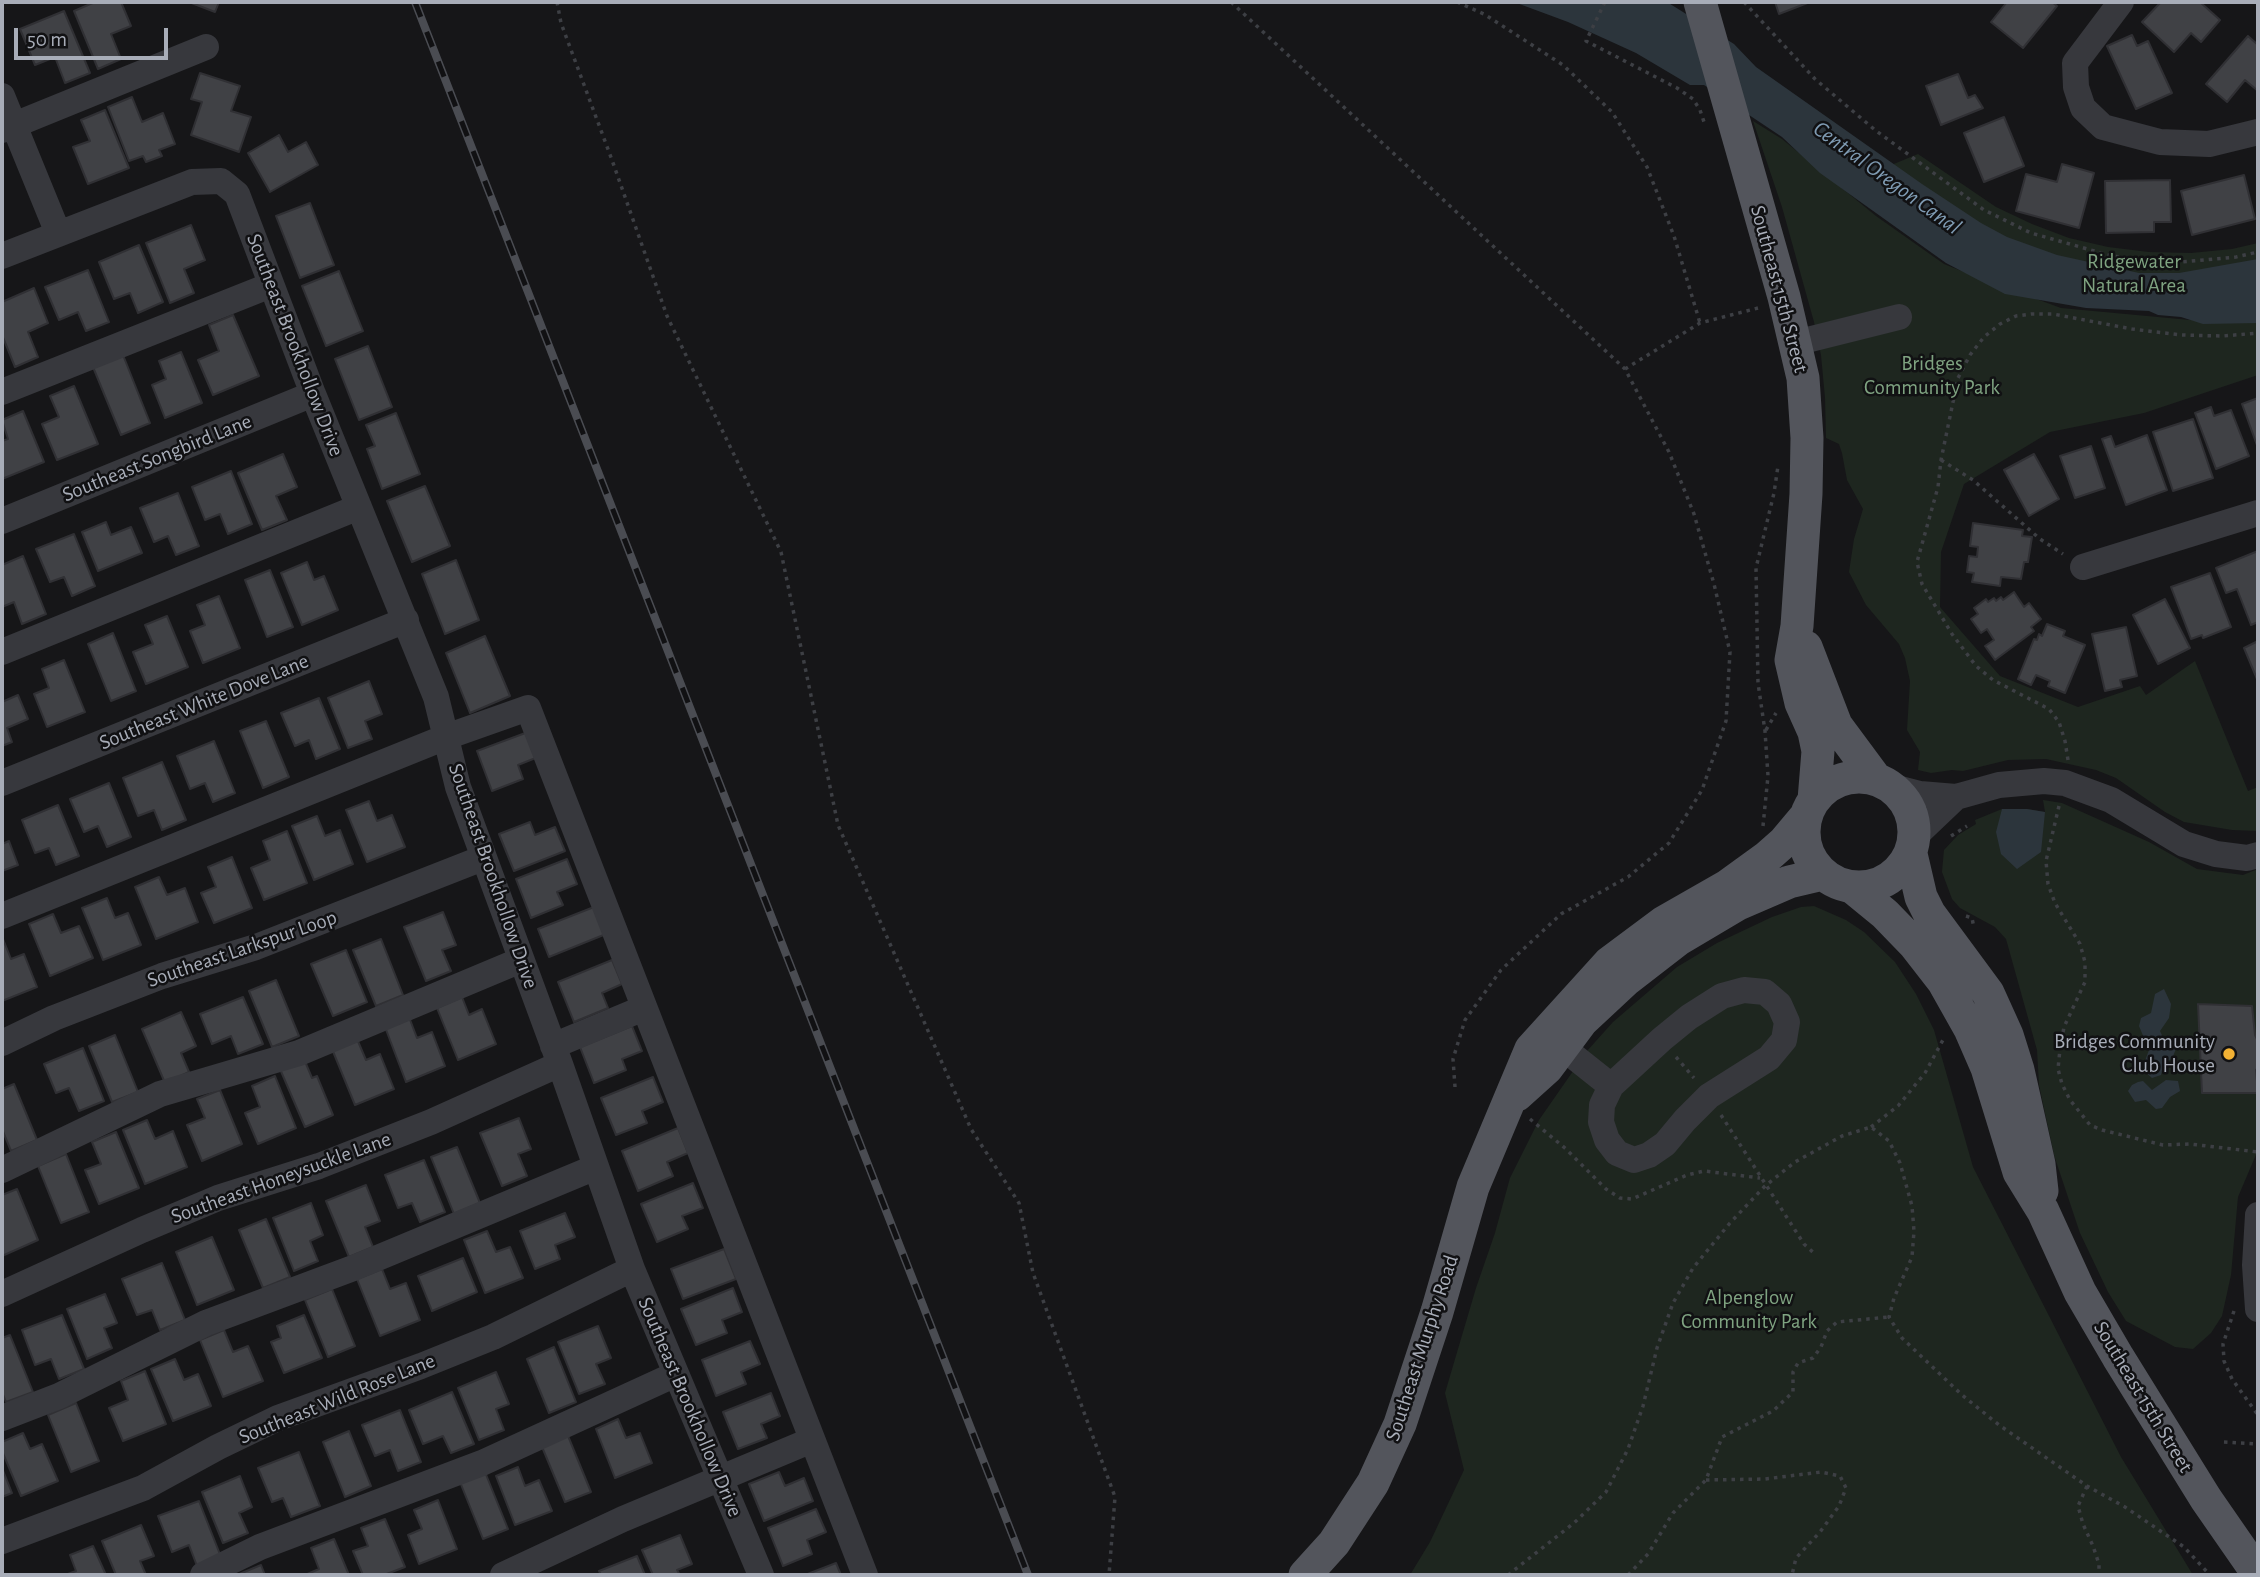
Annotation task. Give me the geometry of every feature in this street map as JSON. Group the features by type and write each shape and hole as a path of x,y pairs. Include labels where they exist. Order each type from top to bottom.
{"main road":[{"name":"Southeast 15th Street","path":"1701,7 1719,124 1768,309 1795,343 1803,378 1807,438 1806,494 1797,626 1791,660 1801,703 1814,732 1818,751 1810,808"},
{"name":"Southeast 15th Street","path":"1797,626 1836,724 1884,783"},
{"path":"1859,776 1884,783 1905,801 1913,818 1913,845 1901,869 1887,880 1870,887 1837,881 1812,862 1806,848 1803,832 1810,808 1826,787 1842,779 1859,776"},
{"name":"Southeast Murphy Road","path":"1305,1575 1334,1543 1373,1483 1400,1424 1474,1187 1531,1049 1609,963 1664,922 1727,886 1768,857 1784,842 1810,808"},
{"name":"Southeast 15th Street","path":"1913,845 1922,897 1929,912 1968,963 1987,993 2007,1035 2018,1070 2039,1164 2043,1211"},
{"name":"Southeast 15th Street","path":"1837,881 1885,914 1944,981 1987,1068 2019,1172 2043,1211 2080,1292 2206,1499 2258,1574"},
{"name":"Southeast Murphy Road","path":"1508,1104 1547,1068 1582,1021 1679,939 1738,904 1789,882 1837,881"}],"street":[{"path":"2121,2 2075,63 2076,87 2083,108 2103,127 2160,142 2209,144 2258,132"},
{"path":"8,128 205,47"},
{"path":"2,96 8,128 58,233 2,256"},
{"name":"Southeast Brookhollow Drive","path":"58,233 192,182 221,181 237,194 313,394 436,697 458,786 632,1269 761,1575"},
{"path":"2,393 271,285"},
{"path":"1795,343 1899,317"},
{"name":"Southeast Songbird Lane","path":"2,521 313,394"},
{"path":"2,652 359,507"},
{"path":"2083,568 2258,513"},
{"name":"Southeast White Dove Lane","path":"2,783 407,620"},
{"path":"2,916 446,737 528,708 865,1575"},
{"path":"1884,783 1920,794 1956,797 2011,783 2065,783 2111,800 2184,844 2216,854 2247,858 2258,855"},
{"path":"1913,845 1956,797"},
{"name":"Southeast Larkspur Loop","path":"2,1043 54,1018 150,981 256,947 483,858"},
{"path":"2,1170 160,1094 299,1053 521,960"},
{"path":"1744,990 1765,992 1779,1004 1787,1022 1784,1040 1769,1058 1709,1096 1665,1144 1649,1155 1634,1160 1617,1153 1607,1140 1601,1122 1602,1105 1611,1086 1689,1017 1722,996 1744,990"},
{"name":"Southeast Honeysuckle Lane","path":"2,1294 206,1203 319,1166 406,1132 644,1008"},
{"path":"1562,1047 1611,1086"},
{"path":"2,1418 59,1396 206,1323 356,1267 596,1167"},
{"path":"2247,1308 2255,1265 2258,1215"},
{"name":"Southeast Wild Rose Lane","path":"2,1541 143,1488 278,1418 493,1337 632,1269"},
{"path":"203,1575 260,1547 482,1463 676,1374"},
{"path":"503,1575 623,1519 812,1440"}],"path":[{"path":"557,2 561,23 667,316 780,552 838,825 971,1129 1019,1203 1033,1273 1115,1497 1108,1575"},
{"path":"1231,2 1625,369 1669,452 1694,514 1730,652 1726,721 1702,790 1669,843 1628,877 1561,914 1502,970 1465,1020 1453,1059 1455,1087"},
{"path":"1457,2 1483,14 1563,65 1612,112 1647,167 1674,236 1700,323"},
{"path":"1605,2 1586,41 1677,88 1719,124"},
{"path":"1744,2 1815,79 1875,130 1984,211 2031,233 2112,257 2171,263 2236,257 2258,252"},
{"path":"1625,369 1700,323 1768,309"},
{"path":"2258,333 2223,337 2181,335 2053,314 2031,313 2016,316 2000,324 1984,337 1970,355 1958,378 1935,498 1917,562 1922,584 1952,634 1976,666 1993,680 2049,709 2059,722 2066,741 2068,765 2046,861 2048,884 2054,903 2080,944 2085,962 2085,982 2064,1027 2058,1069 2070,1100 2091,1125 2102,1130 2163,1144 2190,1144 2258,1152"},
{"path":"1762,832 1768,776 1758,683 1756,568 1774,493 1779,455"},
{"path":"1941,460 1973,480 2040,539 2083,568"},
{"path":"1948,839 1967,826"},
{"path":"1964,915 1972,918"},
{"path":"1508,1575 1574,1524 1606,1492 1628,1449 1673,1303 1693,1268 1765,1186 1795,1162 1823,1146 1871,1127 1898,1106 1925,1073 1944,1037"},
{"path":"1662,1039 1709,1096 1804,1244 1816,1255"},
{"path":"1871,1127 1889,1141 1900,1163 1912,1206 1912,1257 1894,1298 1889,1317 1902,1338 1962,1395 2000,1425 2087,1486 2125,1507 2184,1547 2210,1575"},
{"path":"2247,1308 2227,1329 2223,1344 2224,1361 2232,1379 2258,1415"},
{"path":"1628,1575 1648,1554 1673,1513 1706,1479 1722,1437 1773,1411 1793,1392 1793,1372 1798,1363 1813,1358 1827,1331 1837,1322 1889,1317"},
{"path":"2224,1442 2258,1444"},
{"path":"1706,1479 1765,1479 1822,1472 1840,1476 1846,1488 1839,1506 1796,1558 1792,1575"},
{"path":"2087,1486 2078,1506 2094,1546 2099,1575"}],"green space":[{"name":"Bridges Community Park","path":"1753,121 1782,139 1876,216 1944,264 1979,278 2061,308 2190,320 2258,321 2258,375 2144,413 2050,432 1964,484 1941,552 1940,607 2000,676 2078,707 2140,686 2146,695 2195,661 2248,791 2258,787 2258,831 2232,830 2184,822 2116,778 2096,770 2046,759 2008,760 1963,771 1931,773 1918,770 1920,752 1907,730 1910,681 1905,658 1899,644 1866,605 1849,572 1854,539 1863,509 1847,480 1839,444 1826,438 1821,355 1814,322 1782,207"},
{"name":"Ridgewater Natural Area","path":"1918,154 1996,207 2069,238 2108,247 2149,252 2191,253 2258,243 2258,291 2124,297 1867,175"},
{"path":"2043,800 2062,803 2149,842 2197,869 2243,875 2258,869 2258,1150 2238,1197 2231,1275 2222,1316 2211,1333 2193,1349 2175,1347 2126,1321 2108,1292 2080,1233 2054,1155 2039,1085 2037,1050 2006,939 1995,927 1960,908 1952,899 1942,872 1944,850 1958,835 1976,824 1975,820 2002,809 2045,812"},
{"name":"Alpenglow Community Park","path":"1814,906 1846,920 1864,932 1895,962 1916,994 1934,1030 1973,1167 2121,1457 2193,1575 1410,1575 1430,1542 1464,1470 1445,1393 1510,1178 1539,1120 1587,1051 1613,1022 1677,967 1717,943 1772,917 1801,907"}],"water":[{"name":"Central Oregon Canal","path":"1514,2 1667,2 1734,44 1756,67 1922,184 2007,237 2057,255 2139,273 2179,273 2258,259 2258,323 2203,324 2149,311 2086,308 2005,294 1946,263 1820,173 1782,137 1704,85 1690,85 1636,53 1568,22"},
{"path":"2002,809 2045,812 2041,852 2017,869 2001,854 1996,832"},
{"path":"2164,989 2171,1004 2169,1018 2160,1031 2166,1044 2177,1046 2172,1059 2164,1062 2161,1075 2152,1078 2142,1069 2149,1050 2139,1026 2141,1018 2151,1013 2155,994"},
{"path":"2166,1080 2178,1081 2180,1091 2170,1097 2162,1108 2156,1109 2146,1100 2135,1102 2128,1091 2138,1082 2143,1081 2152,1090"}],"building":[{"path":"95,2 121,2 131,26 111,34 121,59 98,69 74,11"},
{"path":"189,2 219,2 215,12"},
{"path":"1775,2 1810,2 1779,14"},
{"path":"2007,2 2052,2 2057,6 2023,48 1991,22"},
{"path":"2161,2 2200,2 2220,20 2201,42 2191,33 2174,52 2142,22"},
{"path":"64,11 90,73 65,83 55,57 35,65 20,29"},
{"path":"2132,35 2137,46 2148,41 2172,93 2136,109 2107,46"},
{"path":"2248,36 2258,45 2258,91 2245,80 2227,102 2206,84"},
{"path":"200,73 240,86 231,111 251,117 239,152 191,135 202,102 191,99"},
{"path":"1958,74 1968,98 1975,95 1983,108 1941,125 1926,86"},
{"path":"132,97 142,122 163,113 175,144 159,150 162,156 146,162 143,156 129,161 108,107"},
{"path":"105,110 129,168 88,184 73,147 90,141 81,120"},
{"path":"2004,117 2024,166 1984,182 1964,133"},
{"path":"279,135 288,152 306,142 318,165 270,192 248,153"},
{"path":"2062,164 2094,173 2079,228 2016,211 2026,174 2057,182"},
{"path":"2244,175 2255,219 2192,235 2181,191"},
{"path":"2170,180 2171,222 2154,222 2154,232 2106,233 2105,181"},
{"path":"310,203 334,265 300,278 276,216"},
{"path":"191,225 205,260 184,269 194,293 170,303 146,243"},
{"path":"139,245 163,302 138,313 130,293 114,299 99,262"},
{"path":"88,270 109,322 86,331 78,312 59,320 45,287"},
{"path":"339,271 363,331 326,346 302,286"},
{"path":"34,288 48,323 28,332 38,357 15,367 2,335 2,302"},
{"path":"233,315 259,376 213,395 198,360 219,351 209,325"},
{"path":"368,346 392,407 359,420 335,359"},
{"path":"181,352 202,403 165,418 152,385 166,379 159,361"},
{"path":"123,355 150,423 121,435 93,367"},
{"path":"74,386 98,444 57,460 42,424 59,417 50,396"},
{"path":"2258,398 2258,448 2242,404"},
{"path":"2211,407 2214,416 2231,410 2249,456 2216,469 2195,413"},
{"path":"23,411 44,462 2,479 2,441 8,439 2,420"},
{"path":"396,413 420,474 382,489 367,449 375,446 366,425"},
{"path":"2193,419 2213,478 2173,491 2153,432"},
{"path":"2147,435 2167,490 2126,505 2102,439 2111,436 2115,447"},
{"path":"2091,446 2105,488 2075,498 2060,456"},
{"path":"283,454 297,487 276,496 287,520 262,530 238,473"},
{"path":"2034,454 2059,499 2029,516 2004,470"},
{"path":"231,471 252,524 228,534 220,514 205,520 192,487"},
{"path":"425,486 450,546 412,562 387,501"},
{"path":"178,493 199,546 176,555 168,536 154,542 140,508"},
{"path":"106,522 111,535 131,527 142,553 98,571 82,532"},
{"path":"1973,523 2023,530 2022,536 2032,537 2028,562 2024,562 2021,579 2001,577 2000,586 1972,582 1974,573 1967,572 1969,556 1977,557 1978,547 1970,546"},
{"path":"74,534 95,586 72,596 64,577 50,582 36,549"},
{"path":"2258,551 2258,622 2251,625 2237,589 2226,593 2216,568"},
{"path":"23,556 46,614 22,624 14,602 2,607 2,565"},
{"path":"456,560 479,620 445,634 422,574"},
{"path":"307,562 314,580 324,576 338,610 302,625 281,573"},
{"path":"270,570 293,627 267,637 245,580"},
{"path":"2210,573 2231,627 2203,638 2202,635 2191,639 2171,587"},
{"path":"2014,592 2024,607 2029,603 2041,619 2031,627 2034,631 1995,660 1985,646 1994,640 1987,629 1981,633 1971,619 1978,614 1974,608 1986,599 1988,602 1994,598 1996,601 2001,597 2003,600"},
{"path":"219,596 240,648 203,663 190,631 205,625 197,605"},
{"path":"2165,599 2190,648 2158,664 2133,615"},
{"path":"167,616 188,667 146,684 133,652 153,644 145,625"},
{"path":"2047,624 2065,631 2063,636 2085,645 2065,693 2048,686 2050,681 2036,675 2031,685 2018,679 2034,639 2037,640 2039,634 2042,636"},
{"path":"2126,627 2137,676 2120,680 2122,687 2105,691 2092,634"},
{"path":"113,633 136,691 111,701 88,644"},
{"path":"485,636 510,696 470,713 446,653"},
{"path":"2258,641 2258,678 2257,679 2244,648"},
{"path":"64,660 85,712 47,727 34,694 49,688 42,669"},
{"path":"369,681 382,714 365,721 372,739 348,748 328,698"},
{"path":"18,695 28,719 7,728 12,742 2,746 2,702"},
{"path":"319,698 340,749 316,759 309,740 295,746 281,713"},
{"path":"266,721 289,777 263,788 240,731"},
{"path":"528,732 538,757 518,765 523,779 492,791 477,751"},
{"path":"214,741 235,793 213,802 205,783 190,789 177,756"},
{"path":"162,762 186,820 162,830 154,810 138,816 123,778"},
{"path":"109,783 131,837 107,847 98,826 84,832 70,799"},
{"path":"369,801 377,821 392,815 405,847 367,862 346,810"},
{"path":"58,805 79,856 56,865 49,848 35,853 22,820"},
{"path":"317,816 325,836 340,830 353,864 314,880 292,826"},
{"path":"530,822 535,835 555,827 565,851 514,871 499,834"},
{"path":"287,831 307,883 264,900 251,868 270,860 263,841"},
{"path":"9,841 18,865 2,871 2,844"},
{"path":"232,857 252,908 214,923 201,893 216,887 208,867"},
{"path":"567,859 577,884 557,892 563,905 531,918 516,879"},
{"path":"159,877 167,895 185,888 198,922 156,939 135,887"},
{"path":"107,898 115,918 128,913 141,945 103,960 82,908"},
{"path":"594,907 606,934 549,957 538,929"},
{"path":"443,912 456,945 442,950 451,971 426,981 404,927"},
{"path":"53,914 61,933 79,926 93,958 50,976 29,924"},
{"path":"2,939 11,959 24,954 37,987 2,1001"},
{"path":"381,939 403,995 376,1006 353,950"},
{"path":"346,950 367,1002 333,1016 311,964"},
{"path":"612,960 622,984 602,993 608,1008 574,1022 558,982"},
{"path":"276,980 299,1036 272,1047 249,991"},
{"path":"243,997 263,1044 238,1054 231,1036 212,1044 200,1014"},
{"path":"462,997 469,1015 482,1009 496,1044 458,1060 437,1008"},
{"name":"Bridges Community Club House","path":"2198,1004 2252,1006 2258,1041 2258,1093 2202,1093"},
{"path":"181,1012 196,1046 181,1053 189,1072 165,1083 142,1029"},
{"path":"409,1017 417,1038 432,1032 445,1066 406,1082 385,1027"},
{"path":"632,1026 642,1051 622,1059 626,1070 594,1083 580,1047"},
{"path":"115,1035 138,1092 112,1102 89,1046"},
{"path":"357,1039 366,1060 380,1054 394,1089 355,1105 332,1049"},
{"path":"83,1048 104,1101 79,1111 69,1088 56,1093 44,1064"},
{"path":"304,1059 312,1078 317,1076 333,1115 305,1127 280,1069"},
{"path":"275,1076 296,1128 258,1144 245,1113 260,1107 252,1086"},
{"path":"653,1077 663,1102 642,1111 647,1123 616,1135 601,1098"},
{"path":"14,1084 37,1140 11,1151 2,1129 2,1089"},
{"path":"220,1090 242,1144 202,1161 187,1125 205,1118 197,1099"},
{"path":"519,1118 531,1149 518,1154 527,1176 502,1186 480,1133"},
{"path":"147,1120 155,1139 173,1131 187,1167 145,1184 123,1130"},
{"path":"678,1128 688,1153 667,1162 673,1176 638,1191 622,1151"},
{"path":"116,1132 139,1188 99,1204 85,1170 101,1164 92,1142"},
{"path":"457,1147 480,1203 454,1214 431,1157"},
{"path":"66,1154 89,1212 61,1223 38,1166"},
{"path":"424,1160 445,1212 420,1222 412,1203 398,1208 385,1175"},
{"path":"693,1183 703,1208 682,1216 688,1229 657,1242 641,1204"},
{"path":"366,1185 380,1221 365,1227 373,1247 349,1257 326,1201"},
{"path":"17,1189 38,1240 2,1256 2,1195"},
{"path":"311,1203 323,1235 310,1241 318,1261 294,1271 273,1218"},
{"path":"565,1213 575,1237 555,1245 560,1259 535,1269 520,1231"},
{"path":"266,1219 290,1277 263,1288 239,1230"},
{"path":"487,1231 496,1252 510,1247 523,1278 485,1293 464,1240"},
{"path":"212,1237 234,1290 197,1305 176,1252"},
{"path":"724,1249 736,1279 683,1299 671,1269"},
{"path":"463,1258 477,1292 432,1311 418,1276"},
{"path":"162,1263 185,1320 160,1330 152,1310 137,1315 122,1279"},
{"path":"382,1269 390,1289 406,1283 420,1320 380,1336 357,1279"},
{"path":"733,1288 742,1312 722,1320 727,1333 696,1345 681,1309"},
{"path":"332,1289 355,1346 328,1357 305,1300"},
{"path":"105,1294 117,1323 104,1328 112,1348 87,1359 67,1309"},
{"path":"62,1315 84,1369 59,1379 51,1359 35,1365 22,1330"},
{"path":"304,1315 322,1358 284,1373 271,1342 281,1338 277,1326"},
{"path":"598,1326 611,1358 596,1364 605,1384 579,1394 558,1342"},
{"path":"224,1330 233,1352 248,1346 263,1381 223,1397 200,1340"},
{"path":"10,1335 33,1392 6,1402 2,1392 2,1338"},
{"path":"750,1341 760,1364 741,1372 746,1384 716,1396 702,1360"},
{"path":"554,1347 576,1402 549,1413 527,1359"},
{"path":"175,1359 184,1380 198,1374 211,1406 173,1421 151,1369"},
{"path":"145,1371 166,1424 123,1441 109,1408 128,1400 121,1381"},
{"path":"496,1372 509,1404 496,1409 504,1430 479,1440 458,1388"},
{"path":"452,1392 474,1444 451,1453 443,1436 423,1444 409,1410"},
{"path":"771,1393 780,1416 761,1424 767,1438 738,1449 723,1412"},
{"path":"76,1403 99,1461 71,1472 48,1415"},
{"path":"400,1410 421,1462 398,1471 390,1450 375,1456 362,1425"},
{"path":"618,1419 626,1438 640,1433 652,1463 615,1478 596,1429"},
{"path":"349,1431 371,1486 345,1497 323,1442"},
{"path":"566,1431 591,1492 565,1502 540,1442"},
{"path":"23,1433 30,1449 42,1444 58,1481 21,1496 2,1451 2,1442"},
{"path":"299,1452 320,1506 291,1517 283,1498 272,1502 258,1468"},
{"path":"518,1467 525,1486 539,1480 552,1511 515,1525 496,1476"},
{"path":"2,1468 12,1493 2,1497"},
{"path":"485,1472 508,1529 483,1539 460,1482"},
{"path":"779,1472 785,1486 804,1478 813,1501 764,1521 749,1484"},
{"path":"240,1476 252,1507 239,1513 248,1533 223,1543 202,1492"},
{"path":"438,1500 457,1549 419,1564 408,1535 422,1529 414,1510"},
{"path":"199,1501 221,1557 197,1566 189,1545 172,1552 158,1516"},
{"path":"816,1509 826,1532 807,1540 812,1554 783,1566 768,1528"},
{"path":"385,1519 405,1567 384,1575 363,1575 353,1551 368,1546 361,1528"},
{"path":"141,1525 154,1556 140,1561 146,1575 116,1575 102,1541"},
{"path":"680,1535 692,1564 677,1570 680,1575 653,1575 642,1550"},
{"path":"334,1539 349,1575 305,1575 319,1569 311,1548"},
{"path":"93,1546 106,1575 65,1575 76,1571 70,1555"},
{"path":"637,1556 645,1575 601,1575 599,1571"},
{"path":"836,1563 841,1575 805,1575"},
{"path":"261,1565 265,1575 237,1575"}],"railway":[{"path":"415,2 1028,1575"}],"place":[{"name":"Bridges Community Club House","path":"2229,1054"}]}
